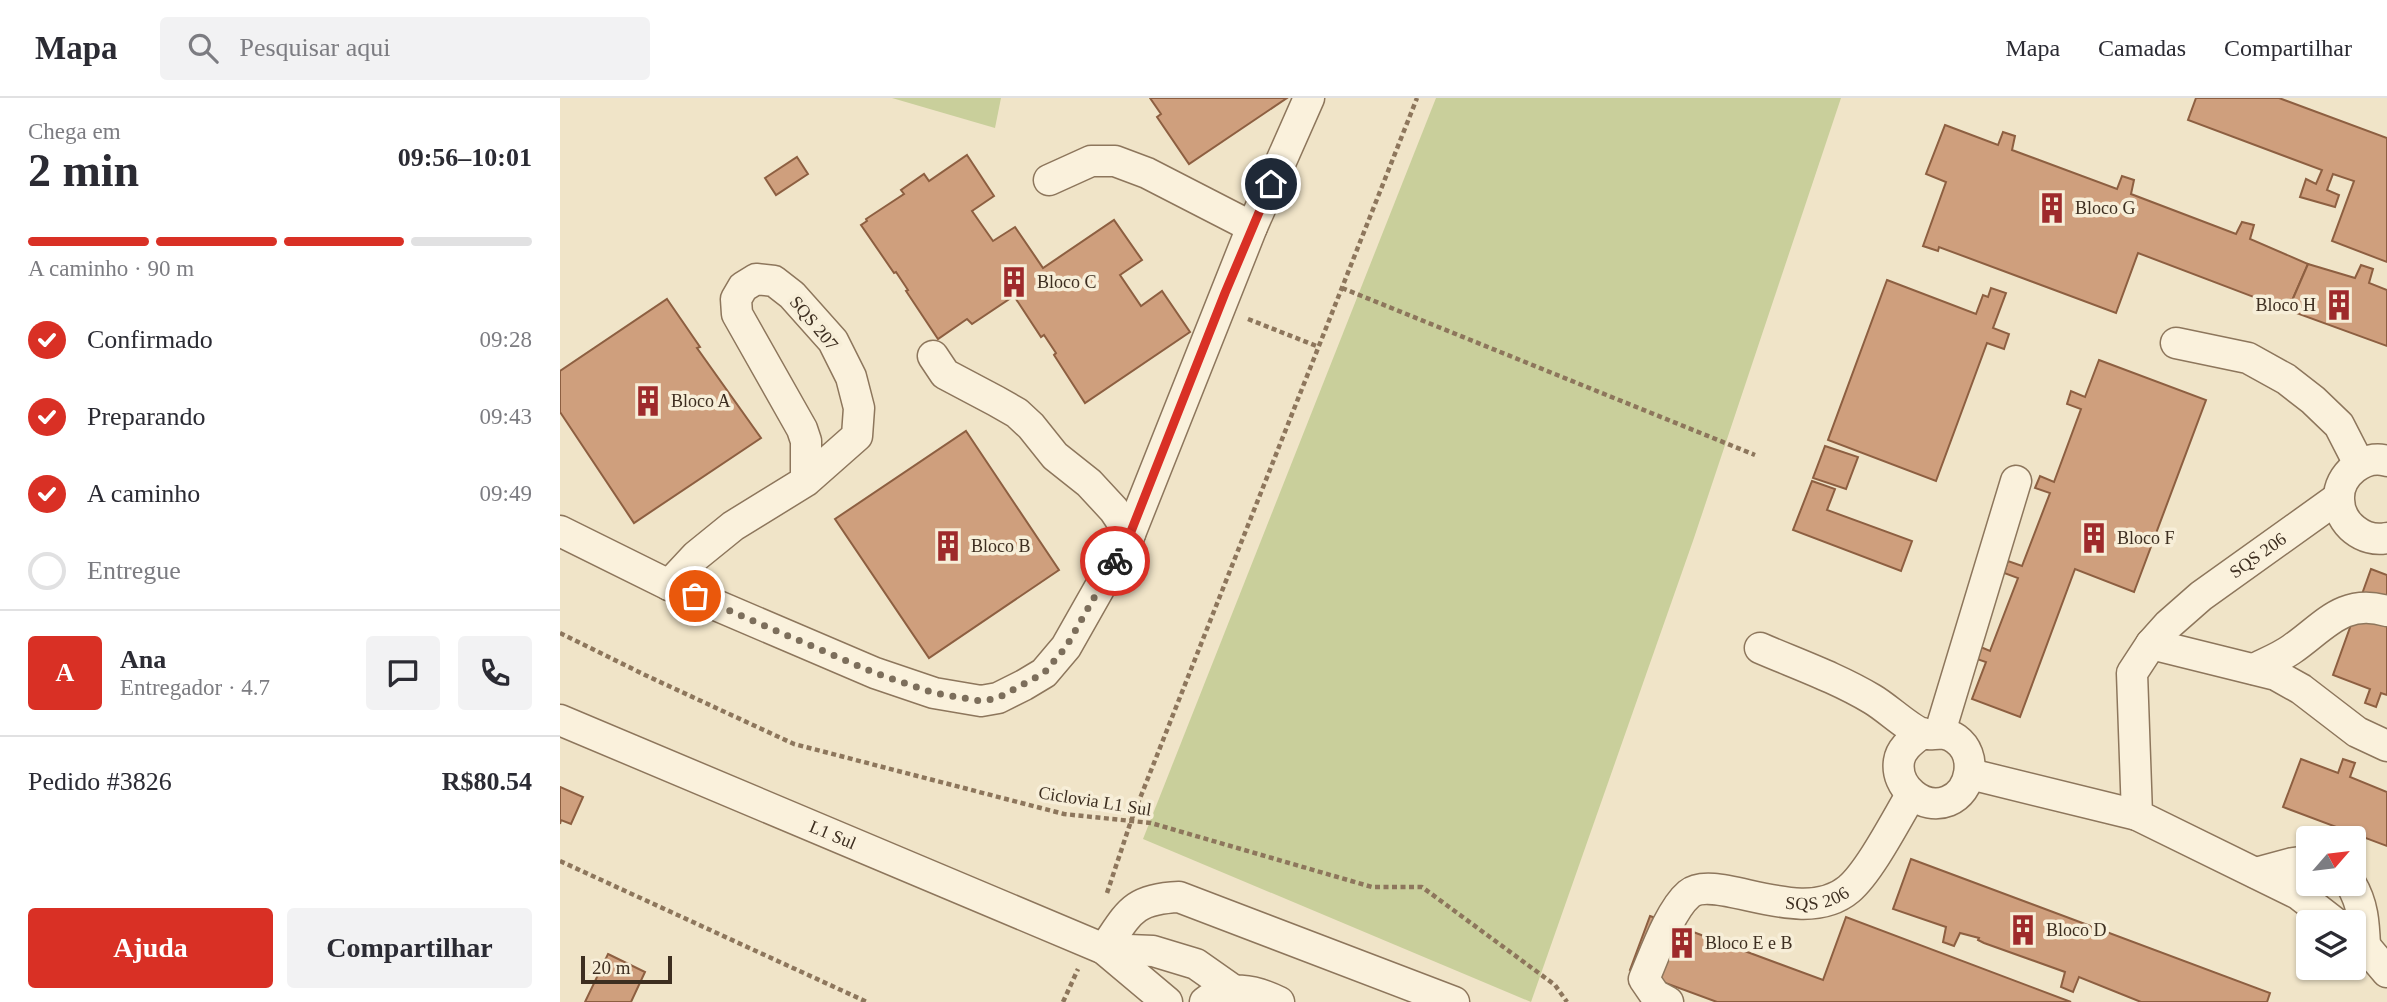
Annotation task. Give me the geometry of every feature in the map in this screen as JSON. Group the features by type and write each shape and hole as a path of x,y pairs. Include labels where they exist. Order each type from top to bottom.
{"street":[{"path":"560,531 669,585 875,673 934,693 981,701 998,698 1044,673 1066,647 1130,534 1252,227 1309,98"},
{"path":"1049,180 1091,161 1115,161 1147,173 1252,227"},
{"name":"SQS 207","path":"806,481 806,441 802,429 737,314 736,299 743,288 756,279 774,281 792,295 833,341 851,377 859,408 857,436"},
{"name":"SQS 206","path":"2137,815 2132,673 2151,644 2201,596 2338,498 2344,478 2373,462 2313,400 2286,379 2248,358 2176,343"},
{"path":"933,356 945,373 1017,413 1055,456 1089,483 1114,510 1130,534"},
{"path":"802,429 857,436"},
{"path":"669,585 696,556 733,526 806,481 857,436"},
{"path":"1759,648 1849,686 1931,733 1958,740 1968,755 1970,774 1962,791 1947,802 1928,803 1911,795 1901,780 1899,761 1907,744 1931,733 2016,481"},
{"path":"2338,498 2343,519 2358,534 2378,540 2387,538"},
{"path":"2253,669 2290,651 2335,615 2353,608 2371,606 2387,611"},
{"path":"2151,644 2276,675 2301,690 2357,732 2387,746"},
{"name":"L1 Sul","path":"560,720 1097,946 1167,1002"},
{"path":"1970,774 2137,815 2298,894 2319,910"},
{"name":"SQS 206","path":"1668,1002 1655,995 1644,979 1678,905 1690,893 1699,888 1788,904 1823,901 1838,896 1850,888 1873,857 1911,795"},
{"path":"2256,873 2296,862"},
{"path":"1097,946 1130,911 1156,898 1179,897 1454,1002"},
{"name":"L1 Sul","path":"1097,946 1153,951 1196,964 1233,990"},
{"path":"2366,950 2387,972"},
{"path":"1205,1002 1214,995 1233,990 1253,993 1279,1002"}],"path":[{"path":"1107,894 1131,821 1417,98"},
{"path":"1342,288 1755,455"},
{"path":"1219,308 1319,346"},
{"name":"Ciclovia L1 Sul","path":"560,633 794,744 1064,814 1152,823 1372,887 1422,887 1555,985 1567,1002"},
{"path":"560,860 867,1002"},
{"path":"1063,1002 1097,946"}],"green space":[{"path":"892,98 1001,98 995,128"},
{"path":"1436,98 1841,98 1694,538 1531,1002 1143,839"}],"building":[{"path":"1150,98 1287,98 1189,164 1157,117 1161,114"},
{"path":"2196,98 2279,98 2387,138 2387,262 2332,241 2354,181 2333,174 2327,190 2339,195 2335,207 2300,197 2306,179 2316,184 2322,170 2188,120"},
{"name":"Bloco G","path":"1945,125 1998,145 2003,132 2015,136 2012,150 2117,189 2122,176 2134,180 2131,194 2236,234 2242,222 2254,225 2250,239 2308,264 2288,310 2138,253 2116,313 1939,247 1938,251 1923,246 1946,182 1926,174"},
{"name":"Bloco C","path":"967,155 994,196 972,211 993,241 1015,227 1043,268 1114,220 1142,260 1120,275 1141,306 1162,291 1190,332 1085,403 1054,355 1056,353 1044,335 1041,337 1014,296 972,324 967,319 938,339 896,272 894,273 861,225 904,194 901,190 924,174 929,181"},
{"path":"797,157 808,174 776,195 765,178"},
{"name":"Bloco H","path":"2308,264 2355,278 2361,265 2373,269 2369,283 2387,290 2387,346 2288,310"},
{"path":"1887,280 1976,314 1983,295 1988,297 1991,288 2006,293 1993,328 2009,334 2004,349 1987,343 1936,481 1828,440"},
{"name":"Bloco A","path":"667,299 700,347 697,348 761,438 634,523 560,412 560,371"},
{"name":"Bloco F","path":"2099,360 2206,400 2134,592 2075,569 2020,717 1972,699 1986,662 1971,657 1976,645 1990,651 2018,578 2004,573 2008,561 2022,566 2050,493 2035,488 2040,476 2054,482 2081,409 2067,404 2071,391 2085,397"},
{"name":"Bloco B","path":"966,431 1059,570 929,658 835,519"},
{"path":"1825,446 1858,457 1846,489 1813,478"},
{"path":"1812,481 1835,489 1827,510 1912,541 1901,571 1793,530"},
{"path":"2371,569 2387,575 2387,695 2381,693 2376,707 2365,703 2370,689 2333,675"},
{"path":"2301,759 2338,773 2343,759 2355,763 2350,777 2387,792 2387,846 2366,838 2366,826 2334,826 2283,807"},
{"path":"560,787 583,797 571,824 561,820 560,824"},
{"name":"Bloco D","path":"1911,859 2270,993 2267,1002 2141,1002 2079,977 2073,992 2061,987 2065,972 1984,943 1978,940 1979,938 1960,933 1954,946 1943,942 1946,927 1893,909"},
{"name":"Bloco E e B","path":"1650,916 1823,980 1846,917 2071,1002 1717,1002 1630,970"},
{"path":"608,954 645,972 631,1002 585,1002"}],"way so far":[{"path":"695,596 875,673 934,693 981,701 998,698 1044,673 1066,647 1115,561"}],"place":[{"name":"Bloco G","path":"2052,208"},
{"name":"Bloco C","path":"1014,282"},
{"name":"Bloco H","path":"2339,305"},
{"name":"Bloco A","path":"648,401"},
{"name":"Bloco F","path":"2094,538"},
{"name":"Bloco B","path":"948,546"},
{"name":"Bloco D","path":"2023,930"},
{"name":"Bloco E e B","path":"1682,943"}],"route":[{"path":"1115,561 1130,534 1271,184"}]}
